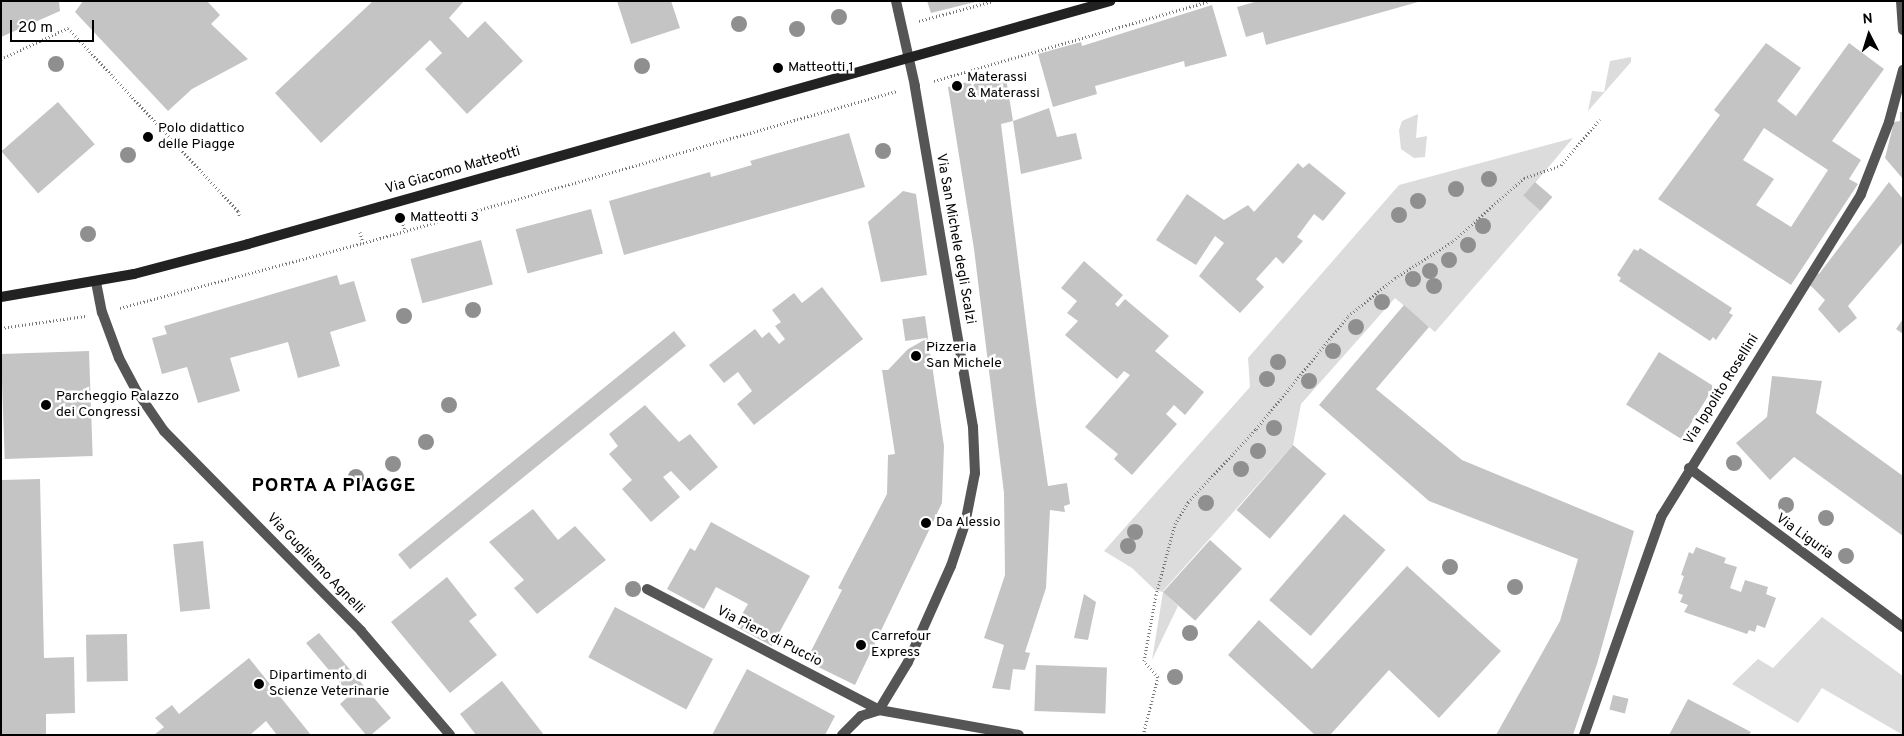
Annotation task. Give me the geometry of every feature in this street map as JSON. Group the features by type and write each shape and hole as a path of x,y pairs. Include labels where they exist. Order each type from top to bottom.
{"main road":[{"name":"Via Giacomo Matteotti","path":"1,297 96,282 248,244 1110,1"}],"street":[{"name":"Via San Michele degli Scalzi","path":"879,710 908,662 951,566 965,524 975,473 973,427 915,86 896,1"},
{"path":"1901,1 1903,30"},
{"name":"Via Ippolito Rosellini","path":"1584,735 1661,517 1689,468 1861,194 1889,122 1903,70"},
{"name":"Via Guglielmo Agnelli","path":"96,282 102,312 129,376 164,431 361,631 450,735"},
{"name":"Via Liguria","path":"1689,468 1903,627"},
{"name":"Via Piero di Puccio","path":"647,589 879,710"},
{"path":"842,735 861,716 879,710 1019,735"}],"path":[{"path":"914,20 926,21 993,1"},
{"path":"1,328 102,312 405,231 1209,1"},
{"path":"1,59 68,28 238,211 240,217"},
{"path":"1143,735 1158,677 1144,661 1154,605 1174,524 1188,502 1256,429 1348,316 1395,278 1454,241 1524,178 1561,165 1600,119"},
{"path":"402,221 405,231"}],"shaded area":[{"path":"1631,57 1631,62 1588,111 1592,91 1604,92 1610,61"},
{"path":"1418,114 1416,138 1427,136 1425,157 1414,158 1401,149 1399,130 1402,121"},
{"path":"1573,138 1524,196 1541,210 1435,332 1395,298 1301,404 1293,445 1163,591 1178,606 1152,660 1163,592 1155,590 1132,568 1104,551 1250,387 1248,358 1399,185"},
{"path":"1822,617 1903,676 1903,735 1822,688 1798,723 1732,684 1758,659 1773,668"}],"building":[{"path":"1,1 59,1 60,11 1,37"},
{"name":"Polo didattico delle Piagge","path":"83,1 207,1 220,15 211,24 248,59 192,89 168,111 75,12"},
{"path":"373,1 464,1 449,18 468,38 485,21 523,61 467,114 425,69 442,53 430,40 321,143 275,93"},
{"path":"617,1 671,1 680,28 631,44"},
{"path":"927,1 975,1 975,2 931,13"},
{"path":"1258,1 1418,2 1266,45 1263,32 1246,37 1237,7"},
{"path":"1212,5 1227,56 1185,67 1184,61 1095,86 1097,94 1053,107 1038,54 1081,42 1082,46"},
{"path":"1766,43 1801,68 1777,101 1796,116 1849,43 1884,69 1832,141 1861,160 1849,179 1858,184 1791,285 1658,199 1720,115 1714,110","holes":["1764,128 1828,170 1791,227 1756,205 1774,179 1743,160"]},
{"path":"1005,72 1013,121 1001,124 1048,486 1067,483 1070,504 1064,506 1065,512 1050,510 1046,588 1025,652 1030,653 1025,670 1013,669 1010,690 992,688 1004,645 984,638 1005,575 1004,493 974,249 948,87"},
{"path":"58,102 95,144 38,193 1,151"},
{"path":"1049,108 1057,137 1076,133 1082,159 1021,174 1013,121"},
{"path":"1900,112 1903,112 1903,179 1885,158 1894,122 1900,121"},
{"path":"849,133 865,187 624,255 609,201 710,172 711,177 752,165 750,161"},
{"path":"1298,163 1303,168 1309,163 1346,193 1323,221 1314,214 1297,237 1303,241 1283,264 1276,257 1256,279 1264,287 1240,313 1199,276 1224,243 1215,236 1196,265 1156,240 1187,194 1224,220 1248,205 1254,212"},
{"path":"1535,182 1552,197 1541,211 1523,196"},
{"path":"1889,182 1903,199 1903,242 1848,306 1857,318 1839,333 1818,309 1825,300 1808,283 1815,271 1819,274"},
{"path":"903,191 916,194 927,275 881,282 868,222"},
{"path":"591,209 603,253 528,274 516,229"},
{"path":"481,240 493,284 422,303 410,259"},
{"path":"1640,248 1732,308 1729,313 1733,315 1716,340 1713,337 1710,341 1619,281 1621,278 1617,275 1634,249 1638,251"},
{"path":"1084,261 1123,295 1115,304 1118,307 1125,299 1169,336 1155,351 1204,392 1185,415 1174,405 1166,414 1177,424 1132,475 1114,459 1118,454 1085,427 1130,375 1124,371 1117,379 1065,335 1078,321 1067,313 1077,301 1061,288"},
{"path":"337,275 340,285 354,281 366,321 330,332 340,366 298,378 288,342 230,358 240,391 198,403 187,367 162,374 152,338 167,334 164,326"},
{"path":"822,287 863,339 754,425 737,404 752,391 738,372 724,383 709,365 755,329 762,338 769,332 779,344 785,339 775,326 781,322 772,310 794,293 802,303"},
{"path":"1404,305 1429,327 1376,389 1462,460 1634,531 1597,664 1573,735 1496,735 1560,621 1578,559 1429,501 1319,405"},
{"path":"925,316 928,338 905,341 902,319"},
{"path":"1903,319 1903,334 1896,329"},
{"path":"674,331 686,346 410,569 398,554"},
{"path":"928,338 944,446 942,503 855,685 806,661 842,590 838,588 887,494 888,455 895,454 882,370 888,370 908,349"},
{"name":"Parcheggio Palazzo dei Congressi","path":"89,351 93,456 5,459 1,354"},
{"path":"1659,352 1714,386 1681,439 1626,405"},
{"path":"1772,376 1822,381 1816,413 1903,476 1903,536 1794,457 1770,480 1736,443 1767,417"},
{"path":"645,405 679,442 690,434 718,467 690,491 671,471 663,477 680,497 651,522 622,489 632,480 609,454 618,446 609,434"},
{"path":"1293,445 1326,474 1270,539 1237,510"},
{"path":"40,479 44,658 74,657 75,713 46,714 46,735 1,735 1,480"},
{"path":"533,509 558,540 575,526 606,560 537,614 514,588 524,580 489,542"},
{"path":"1344,514 1386,550 1311,636 1269,600"},
{"path":"711,522 810,576 772,646 735,626 748,604 716,587 704,609 667,589 690,548 695,551"},
{"path":"1210,540 1242,569 1195,621 1163,592"},
{"path":"203,541 210,609 180,612 173,544"},
{"path":"1696,547 1726,558 1724,563 1737,567 1730,588 1741,592 1745,580 1768,587 1766,594 1776,598 1765,628 1757,625 1755,632 1749,630 1747,634 1684,612 1688,605 1680,602 1683,595 1678,593 1684,576 1681,575 1689,552 1693,554"},
{"path":"1407,566 1501,651 1439,718 1389,670 1330,735 1315,735 1228,655 1259,620 1312,669"},
{"path":"447,577 477,615 469,621 497,655 450,693 391,622"},
{"path":"1084,594 1096,602 1088,640 1074,638"},
{"path":"615,607 713,659 686,709 588,657"},
{"path":"319,633 391,718 371,735 366,735 340,704 350,695 306,643"},
{"path":"127,634 128,681 87,682 86,635"},
{"path":"249,658 311,735 277,735 266,721 250,735 154,735 164,727 155,718 172,705 179,714"},
{"path":"1036,665 1107,667 1105,713 1034,711"},
{"path":"747,669 835,716 825,735 712,735"},
{"path":"502,681 544,735 476,735 460,714"},
{"path":"1613,695 1629,699 1625,713 1609,710"},
{"path":"1688,699 1751,732 1749,735 1669,735"}],"place":[{"name":"Matteotti 1","path":"778,68"},
{"name":"Materassi & Materassi","path":"957,86"},
{"name":"Polo didattico delle Piagge","path":"148,137"},
{"name":"Matteotti 3","path":"400,218"},
{"name":"Pizzeria San Michele","path":"916,356"},
{"name":"Parcheggio Palazzo dei Congressi","path":"46,405"},
{"name":"Da Alessio","path":"926,523"},
{"name":"Carrefour Express","path":"861,645"},
{"name":"Dipartimento di Scienze Veterinarie","path":"259,684"}],"district":[{"name":"PORTA A PIAGGE","path":"334,487"}]}
